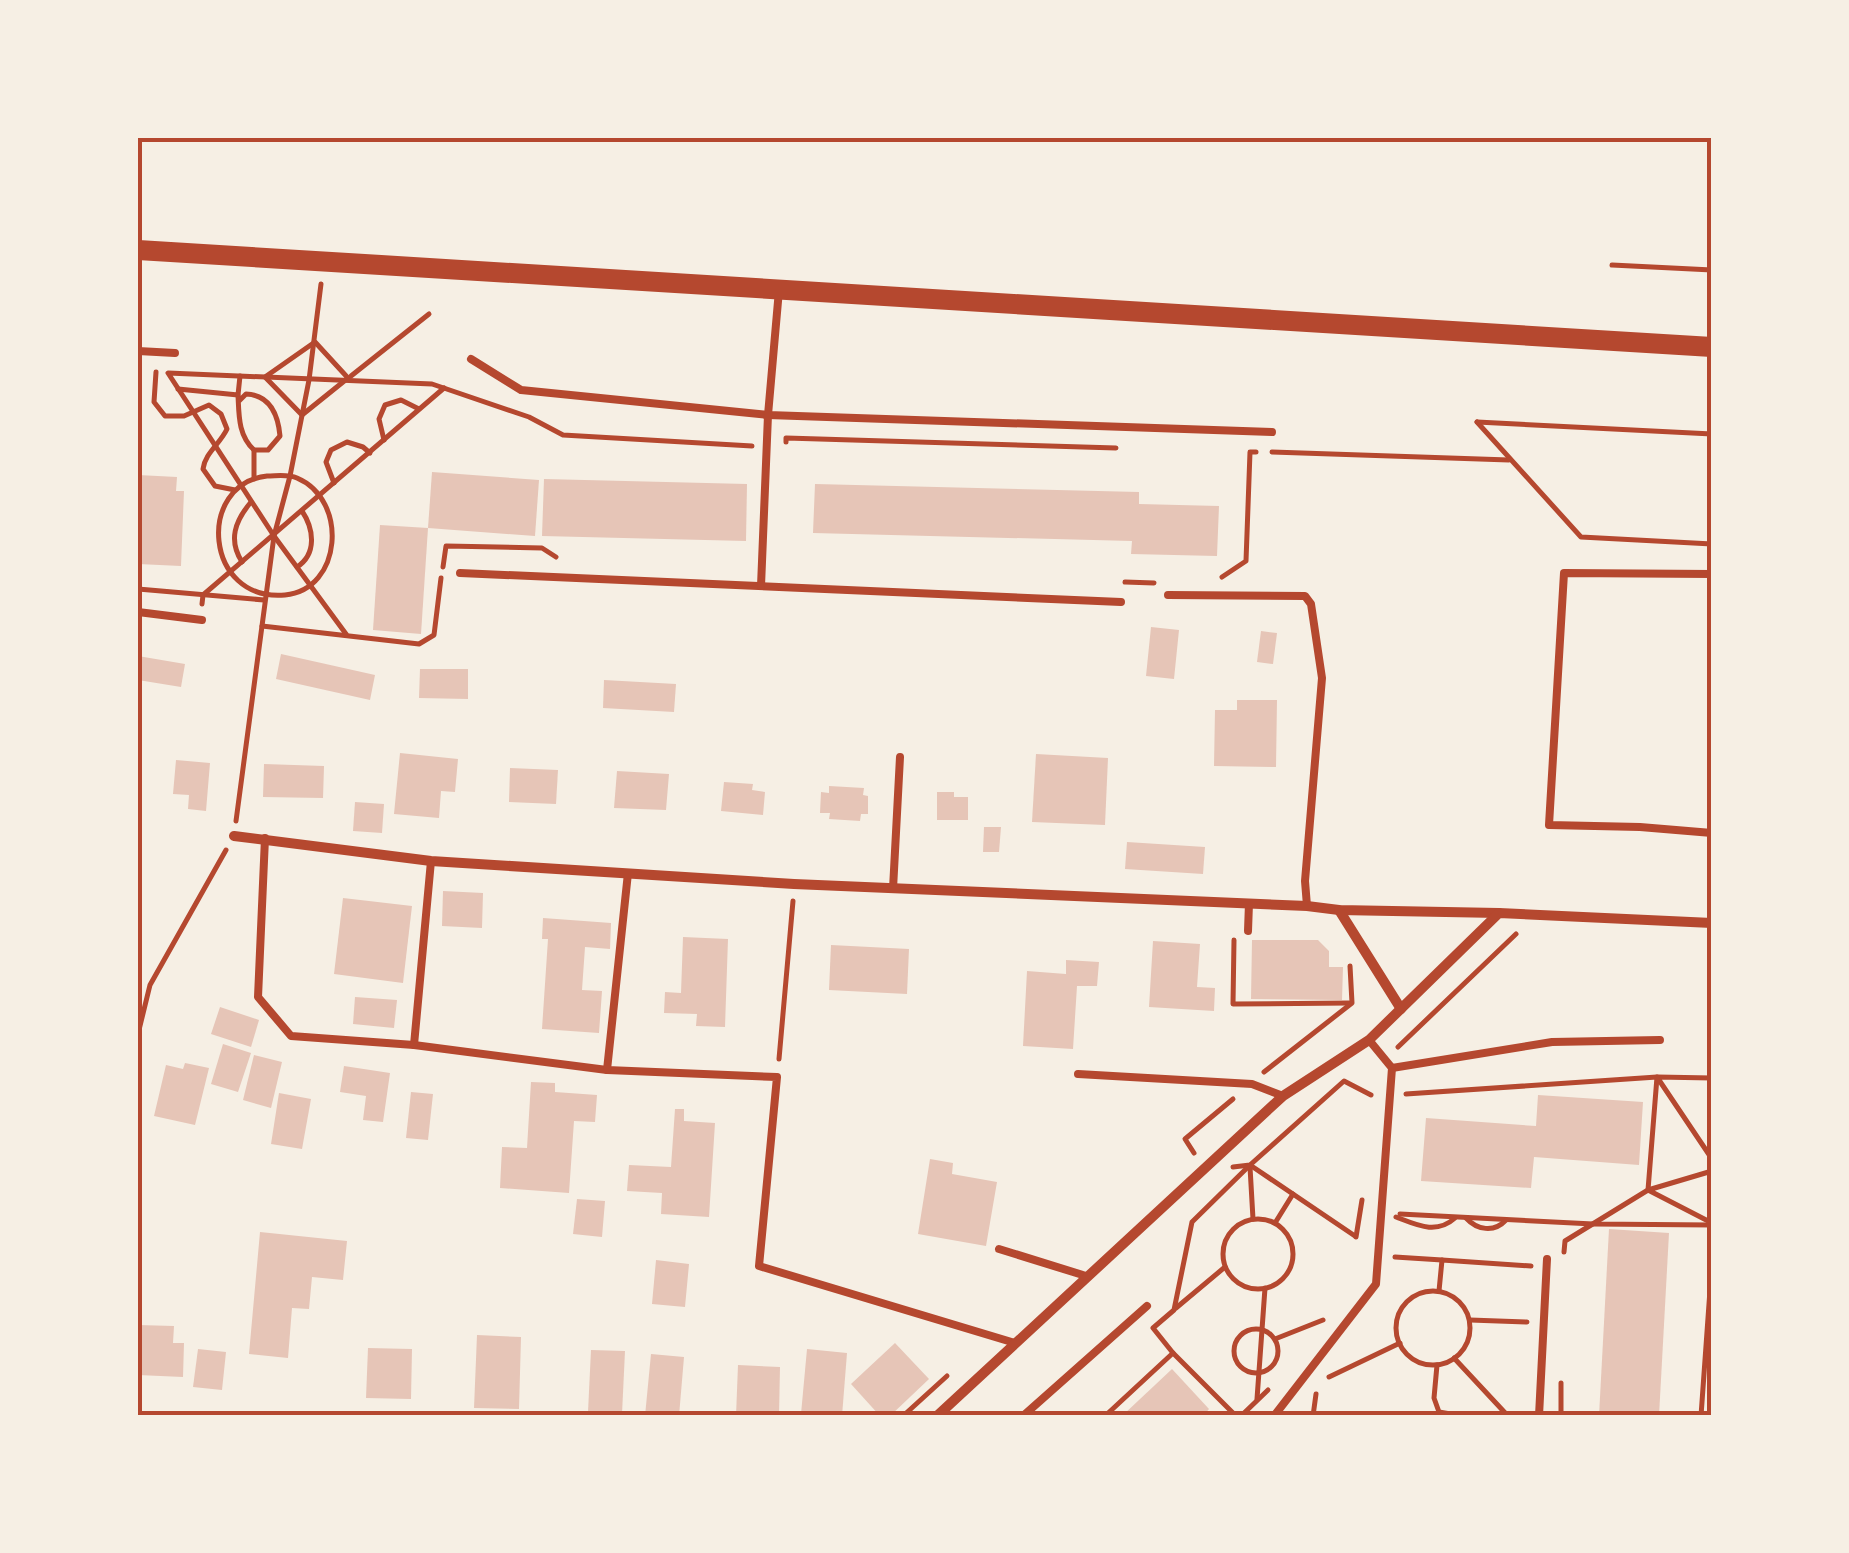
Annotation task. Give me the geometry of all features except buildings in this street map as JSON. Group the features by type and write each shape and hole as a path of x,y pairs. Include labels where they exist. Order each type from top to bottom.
{"main road":[{"path":"138,250 1712,347"}],"street":[{"path":"234,836 431,861 794,884 1339,910 1712,922"},
{"path":"1339,910 1401,1009"},
{"path":"937,1416 1283,1096 1370,1040 1499,913"}],"lane":[{"path":"761,586 778,290"},
{"path":"138,351 175,353"},
{"path":"471,359 521,390 768,415 1272,432"},
{"path":"460,572 1121,602"},
{"path":"1712,574 1564,572 1549,825 1712,833"},
{"path":"1168,595 1305,596 1310,604 1322,678 1305,881 1307,906"},
{"path":"138,612 202,620"},
{"path":"893,889 900,757"},
{"path":"265,838 258,997 291,1036 414,1045 606,1070 777,1077 759,1266 1015,1343"},
{"path":"414,1045 431,861"},
{"path":"606,1070 628,873"},
{"path":"1249,903 1249,929"},
{"path":"1274,1416 1376,1284 1392,1068 1370,1040"},
{"path":"1392,1068 1552,1042 1660,1040"},
{"path":"1078,1074 1252,1084 1283,1096"},
{"path":"999,1249 1086,1276"},
{"path":"1540,1416 1547,1263"},
{"path":"1022,1416 1147,1306"}],"path":[{"path":"138,1034 150,986 234,836 274,536 309,380 322,261"},
{"path":"1612,264 1712,270"},
{"path":"302,415 429,314"},
{"path":"266,378 315,342"},
{"path":"315,342 348,378"},
{"path":"156,372 154,402 160,412 176,418 210,405 221,414 227,429 204,462 206,476 215,486 242,488"},
{"path":"346,634 274,536 168,373 432,384 529,417 563,435 756,446"},
{"path":"240,376 241,429 254,450 254,478"},
{"path":"266,378 302,415"},
{"path":"203,595 444,388"},
{"path":"178,389 239,398 257,395 266,400 276,415 280,432 268,450 254,450"},
{"path":"384,440 379,420 385,405 402,400 419,409"},
{"path":"1712,434 1477,422 1580,537 1712,544"},
{"path":"784,456 786,438 1134,448"},
{"path":"334,484 326,462 331,450 351,443 370,452"},
{"path":"1210,586 1246,561 1250,452 1509,460"},
{"path":"138,589 265,597 290,594 309,583 328,564 331,519 319,496 300,478 254,478 225,507 218,528 219,551 230,572 265,597"},
{"path":"242,562 234,544 235,528 251,502"},
{"path":"297,567 305,562 311,546 312,534 302,511"},
{"path":"1125,582 1169,584"},
{"path":"777,1077 794,884"},
{"path":"1249,929 1235,926 1233,1004 1352,1003"},
{"path":"1385,1059 1516,934"},
{"path":"1349,958 1352,1003"},
{"path":"1196,1156 1185,1138 1280,1057 1352,1003"},
{"path":"1657,1077 1712,1159"},
{"path":"1648,1190 1657,1077"},
{"path":"1403,1094 1657,1077 1712,1078"},
{"path":"1174,1310 1192,1222 1344,1081 1378,1098"},
{"path":"1250,1165 1366,1244"},
{"path":"1250,1165 1253,1219"},
{"path":"1378,1256 1547,1263 1564,1268 1564,1241 1648,1190 1712,1171"},
{"path":"1356,1237 1364,1185"},
{"path":"1648,1190 1712,1224"},
{"path":"1274,1223 1293,1194"},
{"path":"1456,1217 1447,1225 1429,1228 1389,1213 1593,1224 1712,1224"},
{"path":"1253,1219 1274,1223 1290,1238 1292,1259 1284,1278 1265,1288 1246,1287 1225,1267 1223,1246 1227,1236 1242,1222 1253,1219"},
{"path":"1438,1291 1442,1260"},
{"path":"1700,1416 1712,1262"},
{"path":"1225,1267 1152,1328 1238,1416 1279,1382"},
{"path":"1257,1399 1265,1288"},
{"path":"1438,1291 1459,1301 1470,1320 1468,1341 1454,1358 1437,1365 1415,1360 1400,1343 1396,1331 1403,1307 1418,1294 1438,1291"},
{"path":"1275,1339 1331,1317 1321,1332"},
{"path":"1470,1320 1544,1322"},
{"path":"1262,1329 1278,1346 1276,1360 1258,1373 1240,1367 1234,1350 1243,1333 1262,1329"},
{"path":"1317,1382 1400,1343"},
{"path":"1105,1416 1173,1353"},
{"path":"1454,1358 1508,1416"},
{"path":"1437,1365 1434,1398 1439,1412 1462,1416"},
{"path":"903,1416 948,1376"},
{"path":"1561,1416 1562,1378"}]}
